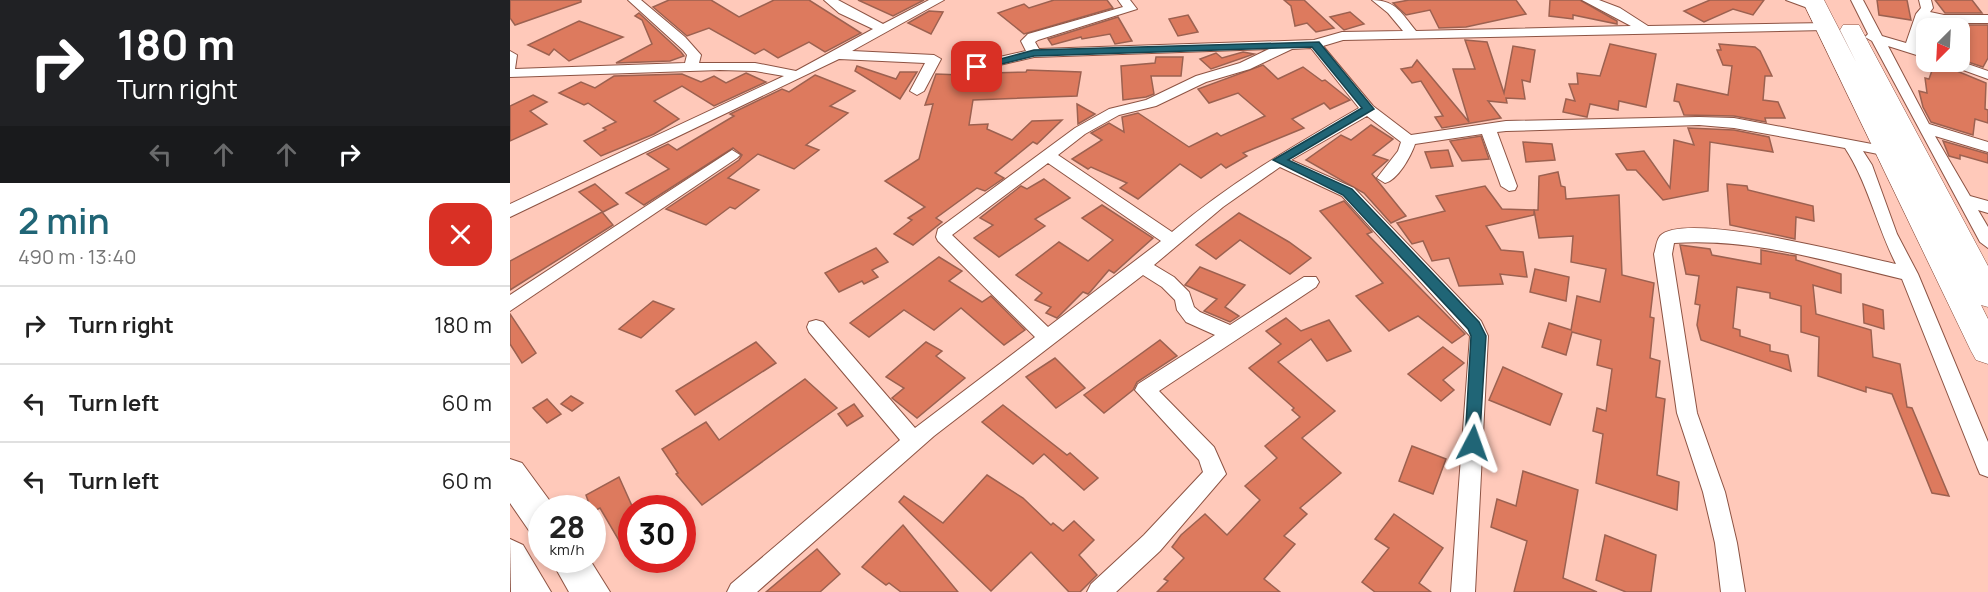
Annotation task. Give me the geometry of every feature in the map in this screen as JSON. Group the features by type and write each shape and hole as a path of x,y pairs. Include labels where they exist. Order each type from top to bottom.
{"highway":[{"path":"1816,7 1865,35 1957,211 1988,296"},
{"path":"1816,7 1988,351"}],"main road":[{"path":"510,474 528,500"},
{"path":"510,557 532,592"},
{"path":"578,573 591,592"}],"street":[{"path":"634,0 643,10 685,43 694,55 691,66"},
{"path":"830,0 843,10 885,30"},
{"path":"510,211 798,75 938,0"},
{"path":"1034,53 1028,41 1033,37 1131,9 1124,0"},
{"path":"1588,0 1616,10 1644,29"},
{"path":"1857,0 1865,35 1923,128 1957,211 1984,236"},
{"path":"1911,49 1922,14 1927,8 1925,0"},
{"path":"1383,1 1413,35"},
{"path":"962,70 1034,53 1315,44 1342,36 1644,29 1816,7"},
{"path":"1922,14 1944,19 1988,19"},
{"path":"1865,35 1916,51"},
{"path":"1046,337 944,237 944,233 1047,154 1080,131 1114,112 1151,103 1201,79 1245,66 1291,44"},
{"path":"1315,44 1369,109 1399,135 1409,140 1485,128 1699,121 1734,123 1888,151"},
{"path":"510,55 510,66"},
{"path":"837,55 934,59 917,91"},
{"path":"510,73 691,66 755,68 798,75"},
{"path":"1970,69 1988,75"},
{"path":"739,592 914,441 1046,337 1142,266 1217,203 1279,160 1369,109"},
{"path":"1485,128 1492,136 1509,186"},
{"path":"1923,128 1988,147"},
{"path":"1385,178 1405,152 1409,140"},
{"path":"1851,145 1864,165 1889,234 1909,274 1988,466"},
{"path":"1047,154 1173,241"},
{"path":"510,304 732,155"},
{"path":"1279,160 1348,192 1474,326 1479,336 1463,592"},
{"path":"1957,211 1988,207"},
{"path":"1957,211 1984,236"},
{"path":"1733,592 1726,543 1714,492 1687,413 1663,254 1666,240 1671,237 1698,234 1733,236 1909,274"},
{"path":"1142,266 1168,282 1183,297 1186,310 1193,317 1229,333"},
{"path":"1099,592 1152,543 1215,474 1207,454 1145,390 1310,282"},
{"path":"816,327 914,441"}],"building":[{"path":"510,0 581,0 581,2 515,25 510,18"},
{"path":"669,0 711,0 739,17 774,0 809,0 861,33 825,52 809,42 778,58 764,49 755,54 709,28 687,36 653,7"},
{"path":"858,0 924,0 893,16"},
{"path":"1054,0 1107,0 1113,8 1024,34 998,13 1024,4 1029,8"},
{"path":"1284,0 1304,0 1334,28 1316,32 1307,23 1295,26 1291,6"},
{"path":"1409,0 1516,0 1526,14 1466,27 1439,28 1430,10 1406,15 1393,3"},
{"path":"1550,0 1580,0 1617,21 1617,24 1573,15 1573,19 1549,16"},
{"path":"1710,0 1764,0 1753,15 1733,9 1704,22 1684,11"},
{"path":"1877,0 1907,0 1911,20 1879,15"},
{"path":"1935,0 1972,0 1982,13 1945,13"},
{"path":"929,11 943,12 931,34 908,23"},
{"path":"1350,12 1364,24 1344,30 1330,17"},
{"path":"639,13 684,56 670,61 616,63 652,44 642,20 635,16"},
{"path":"1188,15 1198,32 1178,36 1169,19"},
{"path":"1118,17 1132,41 1115,44 1110,34 1082,39 1081,37 1052,45 1048,39"},
{"path":"579,21 623,37 569,61 554,49 549,55 528,45"},
{"path":"1970,25 1988,25 1988,58 1983,67 1970,63"},
{"path":"1465,40 1487,42 1504,93 1513,46 1535,50 1530,82 1522,80 1525,99 1506,98 1507,103 1488,101 1501,118 1442,128 1435,117 1443,116 1421,81 1412,83 1401,69 1412,67 1417,60 1469,122 1453,69 1475,69"},
{"path":"1610,44 1656,54 1646,107 1619,101 1618,110 1590,104 1587,117 1563,112 1566,99 1575,101 1569,84 1578,84 1577,73 1600,76"},
{"path":"1719,44 1755,47 1760,51 1772,76 1765,76 1763,100 1778,102 1785,118 1765,118 1766,122 1734,116 1684,115 1679,102 1674,101 1677,84 1728,95 1732,66 1723,65 1717,50 1721,50"},
{"path":"1243,52 1254,54 1211,69 1200,59 1216,53 1222,58"},
{"path":"1156,57 1183,57 1181,76 1151,76 1154,94 1123,100 1121,66 1155,63"},
{"path":"1263,65 1278,79 1303,67 1322,81 1325,80 1350,100 1330,109 1324,103 1292,119 1304,128 1243,153 1247,156 1226,168 1221,164 1201,178 1180,164 1138,199 1120,188 1127,183 1091,167 1088,169 1072,159 1102,140 1091,133 1109,123 1124,132 1122,117 1138,113 1189,147 1217,133 1221,136 1265,116 1238,93 1209,103 1198,89"},
{"path":"857,66 896,79 900,72 917,72 900,99 855,71"},
{"path":"1027,70 1081,72 1077,96 973,100 969,125 988,124 987,129 1012,140 1032,121 1062,120 1037,144 1033,142 995,173 1004,178 985,191 977,188 936,218 942,222 913,245 894,234 912,220 908,218 925,207 885,181 919,159 933,104 925,105 936,74 989,76 989,73 1026,72"},
{"path":"1931,72 1959,72 1986,83 1985,109 1988,110 1988,123 1975,119 1973,135 1931,122 1923,107 1919,91 1927,93 1925,78 1929,79"},
{"path":"746,73 766,82 714,106 682,86 654,101 679,119 654,134 601,156 584,141 616,122 588,103 584,105 559,93 581,82 595,88 614,76 682,74 701,82 714,76 726,83"},
{"path":"815,75 855,91 830,106 848,113 806,145 819,150 794,169 758,154 728,178 759,190 735,209 730,207 706,225 666,209 739,160 742,155 733,148 644,205 626,193 669,169 647,154 668,144 677,150 734,116 730,114 782,89 789,92"},
{"path":"533,95 547,102 530,111 547,124 510,141 510,106"},
{"path":"1077,104 1095,114 1078,124"},
{"path":"1371,125 1393,139 1373,155 1388,160 1372,174 1406,216 1391,223 1364,193 1306,160 1341,135 1351,140"},
{"path":"1688,128 1734,130 1769,137 1773,152 1710,142 1708,191 1663,200 1636,170 1627,170 1616,154 1644,151 1670,188 1674,140 1694,145"},
{"path":"1481,136 1489,159 1462,161 1450,141"},
{"path":"1943,141 1988,154 1988,163 1960,155 1960,159 1949,156"},
{"path":"1523,142 1552,144 1555,160 1526,162"},
{"path":"1448,150 1453,166 1431,168 1425,152"},
{"path":"1558,172 1561,186 1565,187 1566,199 1619,195 1622,275 1654,283 1650,317 1654,318 1650,358 1660,361 1656,397 1665,399 1657,475 1679,482 1677,510 1596,483 1603,434 1593,431 1597,408 1606,411 1612,369 1597,365 1601,340 1572,332 1566,355 1542,347 1549,323 1571,330 1577,296 1600,302 1606,269 1571,262 1573,236 1539,238 1534,210 1538,210 1539,176"},
{"path":"1044,179 1070,198 1035,219 1045,226 999,257 974,238 993,225 980,218 1021,186 1027,189"},
{"path":"595,184 618,204 603,212 579,192"},
{"path":"1727,184 1747,186 1748,190 1813,206 1814,221 1796,217 1795,239 1730,225"},
{"path":"1485,186 1502,209 1534,210 1534,215 1486,226 1501,250 1523,252 1527,277 1500,274 1503,284 1459,286 1449,258 1432,261 1423,241 1412,244 1397,223 1445,211 1436,196"},
{"path":"1344,201 1372,232 1367,234 1465,334 1452,343 1418,316 1389,331 1356,296 1383,283 1320,211"},
{"path":"1102,205 1153,238 1114,273 1109,270 1088,294 1083,292 1057,318 1046,313 1051,307 1035,300 1042,293 1016,275 1059,242 1088,261 1113,240 1082,218"},
{"path":"602,212 613,225 510,290 510,261"},
{"path":"1239,213 1289,242 1311,258 1290,274 1240,240 1216,259 1196,245"},
{"path":"1680,245 1710,249 1712,255 1761,264 1761,250 1796,256 1796,260 1841,274 1841,293 1813,285 1816,314 1871,330 1873,357 1900,364 1907,407 1912,408 1949,496 1932,493 1892,394 1866,387 1866,392 1818,376 1819,337 1801,332 1801,306 1770,298 1770,293 1737,287 1733,328 1740,330 1740,336 1770,345 1770,351 1788,355 1791,371 1701,340 1697,325 1700,305 1695,304 1699,276 1686,274"},
{"path":"876,248 888,262 872,270 878,277 864,284 862,281 839,292 825,273"},
{"path":"939,257 962,271 949,281 982,302 991,296 1025,330 1004,345 961,308 934,330 904,310 869,337 850,323"},
{"path":"1200,267 1245,285 1225,307 1239,316 1230,322 1204,311 1217,299 1185,285"},
{"path":"1535,269 1569,277 1566,301 1530,292"},
{"path":"653,301 674,309 641,338 619,329"},
{"path":"1863,304 1883,310 1884,329 1864,323"},
{"path":"510,314 536,353 522,363 510,344"},
{"path":"1286,318 1301,331 1329,320 1351,351 1327,361 1311,339 1278,362 1335,411 1302,438 1341,473 1300,508 1307,514 1284,536 1295,544 1264,579 1280,592 1157,592 1168,581 1164,579 1184,558 1172,547 1181,535 1205,514 1227,535 1260,500 1245,486 1277,458 1265,446 1300,417 1292,410 1294,408 1249,368 1281,344 1266,331"},
{"path":"1160,340 1177,356 1137,382 1133,390 1104,413 1084,395"},
{"path":"756,342 776,363 695,415 676,391"},
{"path":"926,342 942,351 936,356 965,378 917,418 892,398 904,388 886,377"},
{"path":"1443,347 1464,363 1443,380 1454,390 1441,401 1408,374"},
{"path":"1055,358 1085,388 1056,408 1026,377"},
{"path":"1503,367 1562,394 1550,425 1489,400"},
{"path":"805,379 837,408 702,505 696,495 676,474 678,473 662,449 706,422 719,440"},
{"path":"571,396 583,403 572,411 561,404"},
{"path":"547,399 561,414 547,423 533,408"},
{"path":"854,404 863,416 847,426 838,414"},
{"path":"1003,405 1067,455 1070,453 1098,478 1084,490 1044,454 1033,464 982,422"},
{"path":"1412,446 1446,459 1433,494 1399,481"},
{"path":"1523,471 1578,490 1563,578 1597,592 1514,592 1527,541 1491,527 1497,499 1516,506"},
{"path":"987,475 1023,498 1051,525 1053,523 1063,531 1074,521 1094,540 1079,555 1097,575 1080,592 1069,592 1031,552 991,591 899,502 904,496 943,523"},
{"path":"619,477 627,495 618,495 618,539 606,518 606,495 586,495"},
{"path":"1394,514 1443,548 1419,583 1431,592 1375,592 1362,582 1389,548 1375,539"},
{"path":"903,525 958,592 901,592 889,583 886,585 862,567"},
{"path":"1605,535 1656,555 1651,592 1626,592 1596,580"},
{"path":"817,549 840,574 820,592 766,592"}],"route":[{"path":"977,67 1034,53 1116,52 1185,46 1315,44 1337,74 1369,109 1279,160 1348,192 1474,326 1479,336 1473,443"}]}
